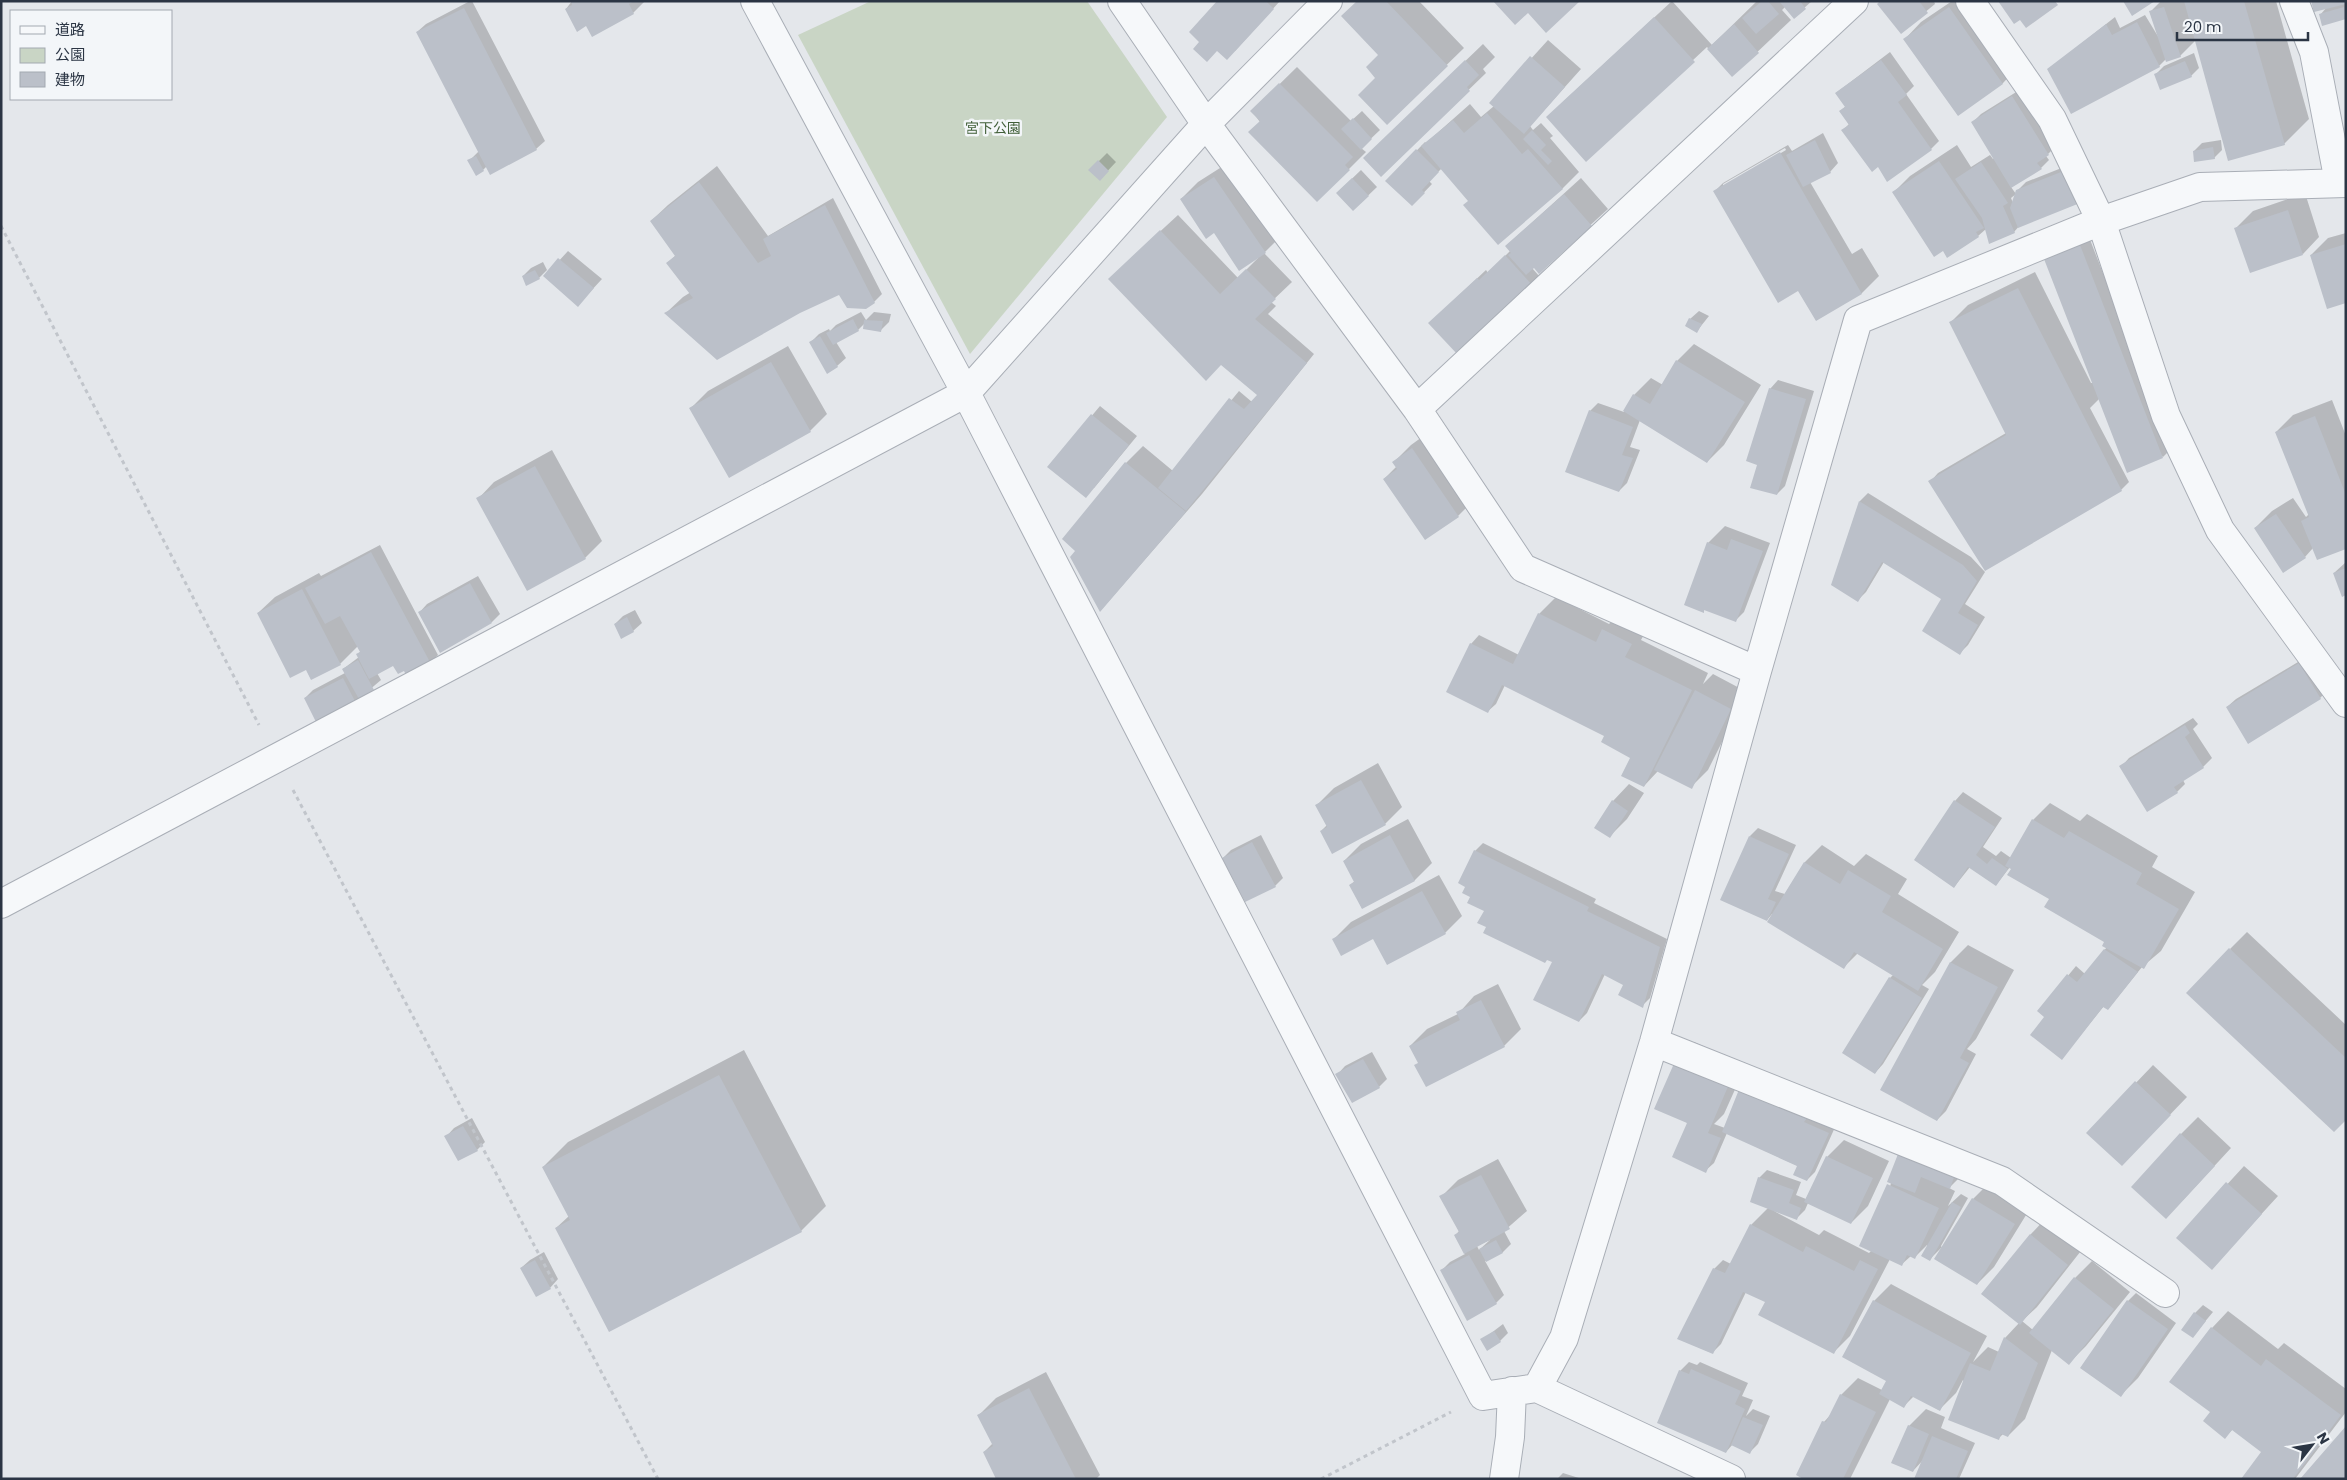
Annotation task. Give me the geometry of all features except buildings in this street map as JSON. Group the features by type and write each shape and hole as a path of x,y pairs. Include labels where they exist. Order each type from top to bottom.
{"street":[{"path":"755,1 966,393 1483,1396 1524,1390 1731,1479"},
{"path":"1122,1 1206,124 1418,409 1523,568 1757,671"},
{"path":"1,904 966,393 1206,124 1328,1"},
{"path":"1418,409 1854,1"},
{"path":"1970,1 2052,119 2101,221 2166,416 2220,530 2346,703"},
{"path":"1504,1479 1510,1438 1524,1390 1564,1338 1654,1042 1757,671 1858,320 2101,221 2200,186 2342,183 2314,52 2294,1"},
{"path":"1654,1042 2002,1181 2165,1293"}],"path":[{"path":"1,226 277,758 658,1479"},
{"path":"1321,1479 1483,1396"}],"green space":[{"name":"宮下公園","path":"871,1 1087,1 1167,117 970,354 798,35"}]}
